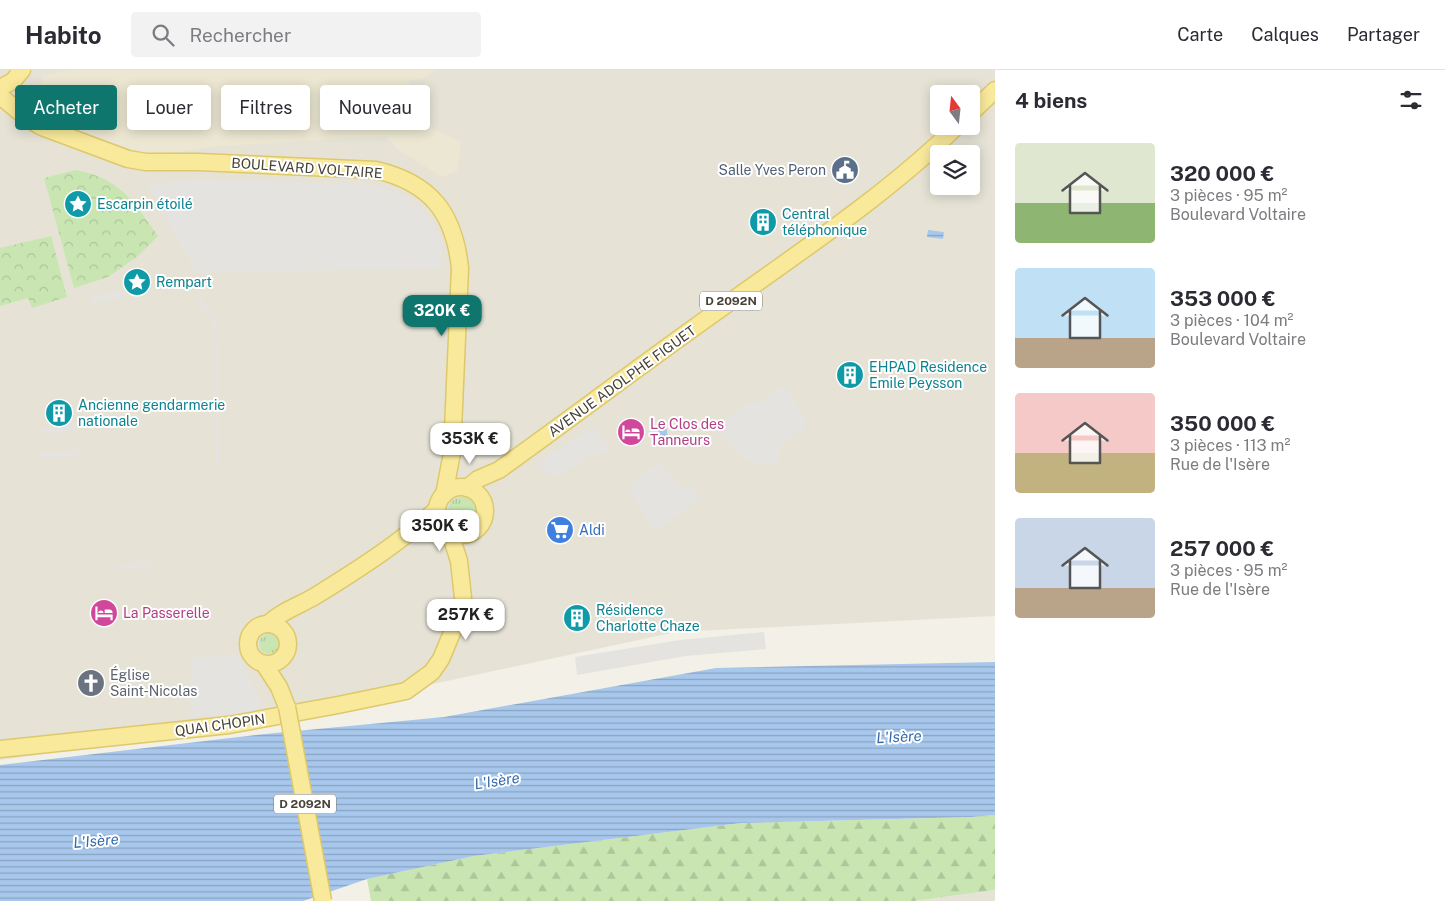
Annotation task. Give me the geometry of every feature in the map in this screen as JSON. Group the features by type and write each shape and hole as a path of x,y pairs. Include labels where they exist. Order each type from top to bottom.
{"main road":[{"path":"12,80 15,108"},
{"path":"980,104 995,90"},
{"name":"BOULEVARD VOLTAIRE","path":"0,96 15,108"},
{"name":"BOULEVARD VOLTAIRE","path":"50,130 128,159 146,162 198,162 376,170 395,175 426,193 443,210 448,218 458,246 460,268 452,453 440,502"},
{"name":"AVENUE ADOLPHE FIGUET","path":"464,487 500,470 859,210 905,174 948,135"},
{"name":"BOULEVARD VOLTAIRE","path":"452,453 457,477 464,487"},
{"name":"AVENUE ADOLPHE FIGUET","path":"482,498 500,470"},
{"path":"268,624 280,628 288,645 282,658 271,664 264,664 258,662 250,653 248,641 254,630 305,602 410,534 424,529 447,531 462,536 469,535 476,531 484,520 485,504 482,498 473,490 464,487 455,488 410,534"},
{"path":"440,502 437,516 447,531 459,561"},
{"path":"459,561 469,535"},
{"name":"QUAI CHOPIN","path":"0,749 155,734 229,724 406,690 432,672 445,650 462,604 459,561"},
{"path":"284,633 288,621 305,602"},
{"name":"D 2092N","path":"282,658 287,707 323,901"},
{"name":"D 2092N","path":"264,664 276,682 287,707"}],"shaded area":[{"path":"0,70 995,70 995,616 676,632 219,730 0,760"},
{"path":"72,70 435,70 425,78 409,80 409,85 320,85 320,130 430,130 430,127 461,142 457,171 442,177 399,150 386,136 219,146 157,155 137,151 77,130 117,130 117,85 42,85 41,76"},
{"path":"194,180 366,184 386,188 416,205 434,225 441,244 442,268 197,273 147,184"},
{"path":"124,290 125,298 92,303 91,297"},
{"path":"201,296 216,323 218,340 219,463 216,463 215,332 209,317 198,299"},
{"path":"784,385 806,418 802,430 782,443 777,464 760,465 747,460 716,430 716,426 751,401 759,403"},
{"path":"74,423 76,430 43,435 42,429"},
{"path":"594,426 610,450 588,456 557,478 552,473 548,476 538,464"},
{"path":"78,450 76,457 42,458 41,452"},
{"path":"661,461 681,489 689,484 701,499 655,532 628,488 635,483 635,479"},
{"path":"149,561 150,566 115,571 113,567"},
{"path":"764,632 766,649 686,656 577,675 575,657 680,640"},
{"path":"238,655 264,709 230,714 190,716 191,658"},
{"path":"995,890 995,901 914,901"}],"green space":[{"path":"76,170 104,179 125,193 158,236 138,256 108,277 74,288 44,178"},
{"path":"51,236 67,297 32,308 28,298 0,306 0,248"},
{"path":"462,497 472,501 476,511 472,521 462,525 452,521 448,511 452,501"},
{"path":"269,634 276,637 279,644 276,651 269,654 262,651 259,644 262,637"},
{"path":"995,815 995,890 914,901 371,901 367,879 474,856 741,823"}],"water":[{"path":"928,230 944,232 943,239 927,237"},
{"path":"661,426 666,427 668,437 673,440 672,443 664,444 661,441 658,430"},
{"name":"L'Isère","path":"995,662 995,815 741,823 474,856 367,879 303,901 0,901 0,765 265,734 444,717 716,668"}],"place":[{"name":"Salle Yves Peron","path":"845,170"},
{"name":"Escarpin étoilé","path":"78,204"},
{"name":"Central téléphonique","path":"763,222"},
{"name":"Rempart","path":"137,282"},
{"name":"EHPAD Residence Emile Peysson","path":"850,375"},
{"name":"Ancienne gendarmerie nationale","path":"59,413"},
{"name":"Le Clos des Tanneurs","path":"631,432"},
{"name":"Aldi","path":"560,530"},
{"name":"La Passerelle","path":"104,613"},
{"name":"Résidence Charlotte Chaze","path":"577,618"},
{"name":"Église Saint-Nicolas","path":"91,683"}]}
